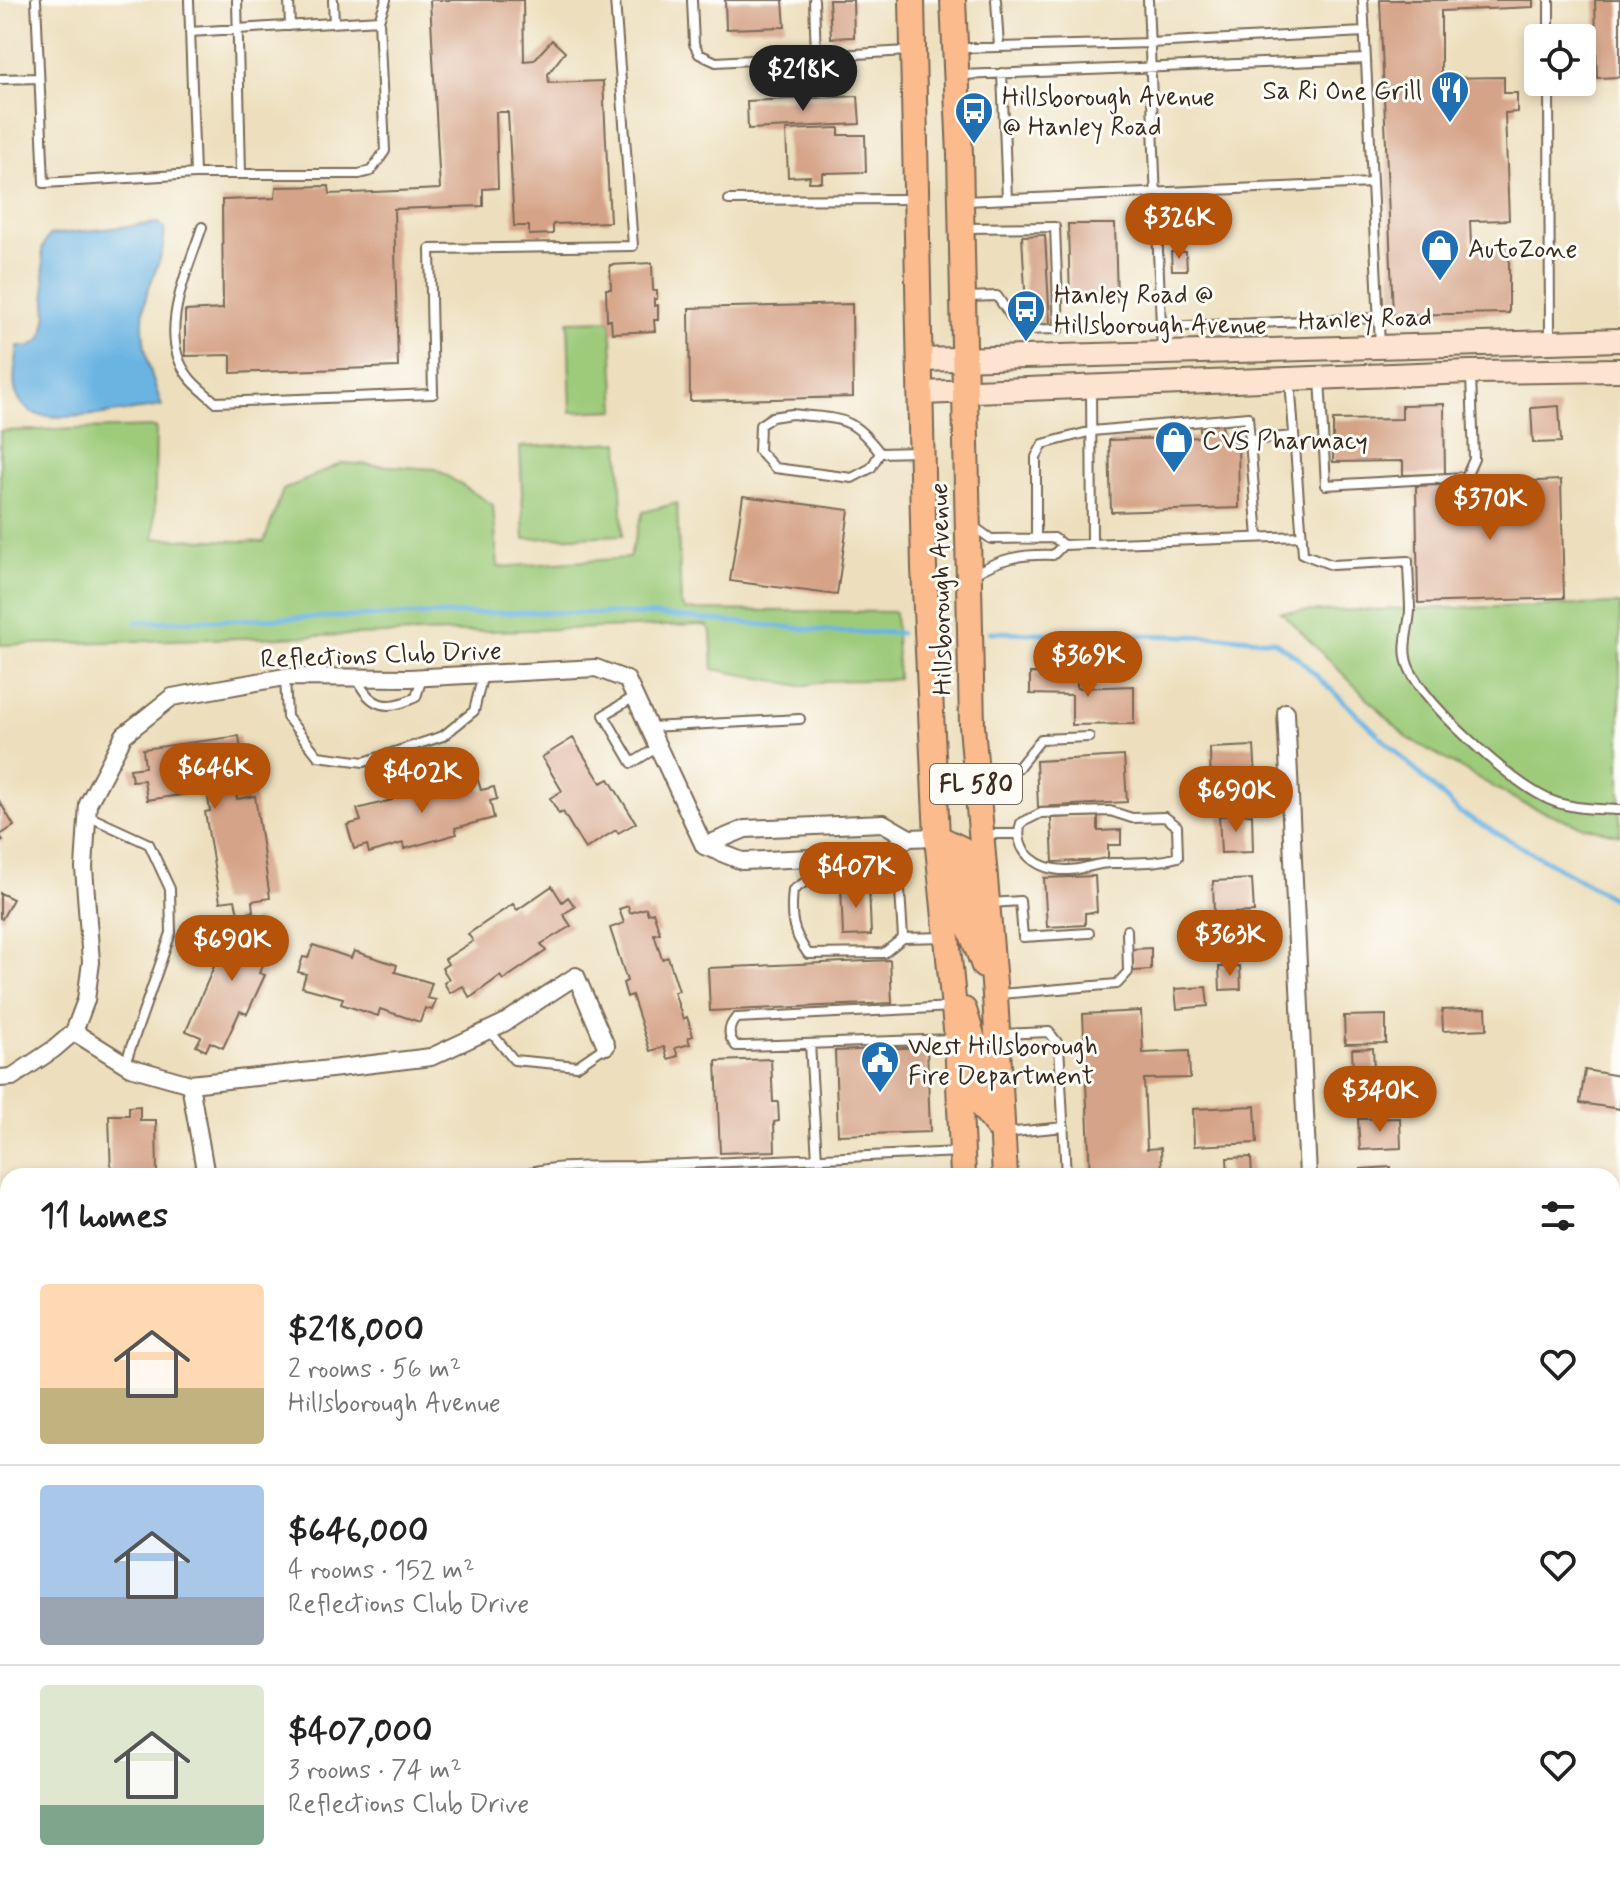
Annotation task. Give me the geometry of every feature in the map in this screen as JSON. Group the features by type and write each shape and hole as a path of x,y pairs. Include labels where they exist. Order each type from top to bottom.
{"main road":[{"name":"Hillsborough Avenue","path":"912,0 924,568 937,837 957,1039 962,1164"},
{"name":"Hillsborough Avenue","path":"953,0 975,771 995,995 1005,1168"},
{"name":"Hanley Road","path":"920,360 1620,340"},
{"path":"1380,345 1381,375"},
{"path":"1288,348 1290,379"},
{"path":"921,393 1470,372 1620,370"},
{"path":"937,837 962,849 970,929 995,995"},
{"path":"949,962 974,1042 979,1103 1003,1133"},
{"path":"962,1164 988,1159 989,1168"}],"street":[{"name":"Reflections Club Drive","path":"74,1032 86,1000 91,962 84,868 88,804 124,735 172,697 285,677 422,677 596,668 627,680 704,846"},
{"path":"1286,712 1308,1168"},
{"path":"704,846 745,829 883,823 909,838"},
{"path":"704,846 742,861 881,855 909,838 937,837"},
{"path":"0,1078 12,1077 74,1032 125,1064 190,1084 431,1057 489,1030 576,976 606,1046"},
{"path":"190,1084 205,1168"}],"lane":[{"path":"36,0 44,183 195,174 359,174 371,171 385,151 379,0"},
{"path":"189,0 195,174"},
{"path":"237,0 241,174"},
{"path":"289,0 290,26"},
{"path":"333,0 334,23"},
{"path":"379,20 386,0"},
{"path":"202,227 179,301 172,340 187,375 215,402 433,394 430,249 633,246 615,0"},
{"path":"692,0 694,44 699,54 716,62 913,50"},
{"path":"814,0 816,55"},
{"path":"996,0 999,47"},
{"path":"1148,0 1162,352"},
{"path":"1363,0 1380,345"},
{"path":"1549,0 1549,24"},
{"path":"190,32 379,20"},
{"path":"955,48 1150,43 1365,32"},
{"path":"956,75 1366,59"},
{"path":"1002,73 1007,199"},
{"path":"0,79 39,78"},
{"path":"1549,96 1550,341"},
{"path":"960,201 1372,183"},
{"path":"729,200 917,199"},
{"path":"961,228 1055,227 1059,329 1020,330 997,296 962,297"},
{"path":"1161,327 1378,318"},
{"path":"1320,377 1326,485 1466,477 1474,459 1470,372"},
{"path":"1290,379 1303,554 1332,565 1408,561 1410,612 1404,650 1410,670 1445,716 1502,769 1544,798 1589,809 1620,810"},
{"path":"1091,386 1092,543"},
{"path":"792,414 849,422 863,430 880,453 871,468 852,478 775,468 759,451 760,425 772,417 792,414"},
{"path":"1036,539 1036,457 1043,444 1092,431 1248,417 1258,537"},
{"path":"1250,440 1294,436"},
{"path":"880,453 922,452"},
{"path":"967,522 991,539 1054,538 1063,545"},
{"path":"968,578 1003,559 1053,555 1063,545 1302,536"},
{"path":"285,677 287,717 318,756 364,762 443,736 474,711 483,674"},
{"path":"357,678 363,692 380,705 400,705 416,697 422,677"},
{"path":"635,696 604,715 632,763 658,747"},
{"path":"650,727 800,719"},
{"path":"975,771 1018,768 1041,739 1089,737"},
{"path":"1110,811 1132,818 1165,817 1177,826 1178,857 1163,862 1108,863 1068,870 1043,866 1025,855 1018,834 1021,823 1041,813 1110,811"},
{"path":"87,816 149,844 170,889 171,933 125,1064"},
{"path":"980,834 1018,834"},
{"path":"903,938 900,890 883,877 811,878 793,890 795,935 808,954 884,953 903,938 947,937"},
{"path":"986,904 1020,901 1023,937 1089,933"},
{"path":"995,995 1117,984 1128,972 1127,930"},
{"path":"953,1007 736,1018 730,1024 729,1034 736,1046 957,1039"},
{"path":"489,1030 514,1060 577,1066 606,1046"},
{"path":"997,1034 1049,1032 1059,1045 1066,1168"},
{"path":"810,1044 818,1168"},
{"path":"1003,1133 1064,1127"},
{"path":"552,1168 817,1158 962,1164"}],"green space":[{"path":"611,320 616,410 571,412 568,321"},
{"path":"156,427 154,538 264,542 283,490 342,463 436,469 493,505 498,567 629,558 643,512 677,503 681,604 685,610 895,612 898,679 827,681 802,686 713,669 711,632 702,625 0,645 0,431"},
{"path":"619,442 623,535 524,539 520,447"},
{"path":"1620,604 1620,835 1581,826 1522,803 1406,737 1281,612"}],"water":[{"path":"158,223 164,228 163,247 145,301 143,328 150,368 162,406 60,417 30,411 16,392 14,374 18,346 30,346 42,339 47,315 42,249 49,235"}],"building":[{"path":"430,0 523,0 524,61 534,60 552,40 565,52 548,74 549,83 603,81 610,222 553,224 553,234 529,235 529,226 514,226 508,112 496,112 498,188 483,189 483,206 394,209 398,367 231,373 231,355 185,356 185,311 223,309 222,200 275,198 276,187 329,186 330,194 440,189"},
{"path":"725,0 783,0 785,27 726,29"},
{"path":"829,0 853,0 854,37 831,38"},
{"path":"1380,0 1533,0 1533,7 1441,11 1441,78 1504,77 1504,93 1517,93 1517,112 1505,113 1509,220 1470,221 1471,245 1509,244 1509,313 1393,315"},
{"path":"1595,0 1620,0 1620,77 1597,78"},
{"path":"858,96 860,124 748,129 747,101"},
{"path":"839,128 839,135 865,135 866,172 822,173 822,182 809,182 810,176 788,177 786,130"},
{"path":"1068,224 1115,224 1117,301 1070,302"},
{"path":"1045,235 1050,324 1027,325 1022,236"},
{"path":"1171,252 1186,252 1187,270 1172,270"},
{"path":"652,263 653,291 657,291 654,306 658,305 655,331 612,333 611,320 607,320 606,289 611,289 610,265"},
{"path":"852,304 853,397 690,401 689,308"},
{"path":"1444,404 1445,474 1403,475 1403,461 1333,462 1333,420 1402,419 1402,405"},
{"path":"1559,406 1561,442 1533,443 1531,408"},
{"name":"CVS Pharmacy","path":"1200,423 1222,423 1223,436 1238,436 1239,508 1111,512 1109,440 1200,437"},
{"path":"1561,480 1564,598 1418,603 1416,486"},
{"path":"743,496 849,510 837,595 730,581"},
{"path":"1030,673 1077,674 1077,688 1134,686 1134,724 1072,725 1072,695 1030,694"},
{"path":"239,736 243,763 231,765 237,799 255,796 270,898 252,901 253,912 238,914 235,900 220,902 205,812 210,811 207,791 147,800 144,780 132,781 130,769 145,767 143,749"},
{"path":"573,738 601,783 609,779 636,823 618,833 616,830 585,849 563,812 559,814 550,798 562,791 542,757"},
{"path":"1254,746 1257,793 1211,795 1210,748"},
{"path":"1124,756 1127,802 1038,807 1036,761"},
{"path":"477,777 481,790 494,787 497,799 490,801 494,818 455,828 457,834 404,849 403,843 369,853 367,845 354,849 347,825 361,821 357,809 392,800 390,792 440,779 442,786"},
{"path":"0,802 14,826 0,835"},
{"path":"1252,814 1253,852 1221,853 1219,816"},
{"path":"1098,816 1098,831 1121,830 1121,845 1108,845 1108,860 1053,862 1051,818"},
{"path":"1095,876 1097,912 1085,913 1085,925 1047,927 1044,878"},
{"path":"1252,879 1254,912 1214,914 1213,881"},
{"path":"869,885 871,935 843,936 841,886"},
{"path":"552,886 562,902 568,897 575,907 563,914 571,926 541,944 546,951 503,980 500,976 470,998 463,986 450,993 444,983 449,979 442,968 448,964 445,959 473,941 468,934 513,904 517,910"},
{"path":"0,893 13,899 2,919 0,918"},
{"path":"628,906 630,913 646,908 648,914 653,912 660,933 654,934 662,959 668,957 679,991 674,992 683,1019 687,1017 693,1036 688,1038 690,1044 675,1048 678,1056 668,1059 664,1047 650,1051 632,995 627,997 623,983 627,981 610,928 624,923 619,909"},
{"path":"235,918 251,925 254,919 265,923 262,930 276,936 259,973 265,975 247,1014 240,1011 223,1048 210,1042 206,1051 196,1046 201,1037 186,1031"},
{"path":"313,945 351,958 354,951 397,965 395,972 432,983 427,998 436,1000 432,1010 425,1008 420,1022 380,1009 378,1016 341,1004 343,998 302,987 306,974 298,972 303,957 308,958"},
{"path":"1151,948 1151,970 1133,971 1132,949"},
{"path":"890,960 892,1003 710,1011 708,968"},
{"path":"1240,966 1241,989 1220,990 1219,967"},
{"path":"1206,987 1208,1006 1177,1009 1175,989"},
{"path":"1486,1008 1487,1029 1443,1031 1442,1010"},
{"path":"1141,1011 1143,1053 1189,1051 1190,1078 1144,1079 1147,1149 1161,1148 1162,1168 1090,1168 1083,1014"},
{"path":"1386,1015 1386,1043 1345,1044 1344,1016"},
{"path":"927,1047 930,1132 838,1135 835,1051"},
{"path":"1373,1048 1375,1092 1354,1093 1352,1049"},
{"path":"771,1059 773,1102 778,1102 779,1121 774,1122 775,1151 720,1153 716,1061"},
{"path":"1585,1070 1620,1076 1620,1109 1580,1103"},
{"path":"140,1106 140,1120 156,1120 157,1168 111,1168 109,1115 129,1115 129,1107"},
{"path":"1255,1106 1257,1143 1194,1146 1193,1109"},
{"path":"1400,1118 1401,1148 1360,1150 1358,1119"},
{"path":"1251,1157 1252,1168 1228,1168 1227,1158"}],"waterway":[{"path":"136,622 534,612 658,615 838,632 900,633"},
{"path":"990,632 1230,637 1274,641 1297,657 1459,812 1620,902"}],"place":[{"name":"Sa Ri One Grill","path":"1450,124"},
{"name":"Hillsborough Avenue @ Hanley Road","path":"974,145"},
{"name":"AutoZone","path":"1440,282"},
{"name":"Hanley Road @ Hillsborough Avenue","path":"1026,343"},
{"name":"CVS Pharmacy","path":"1174,474"},
{"name":"West Hillsborough Fire Department","path":"880,1094"}]}
